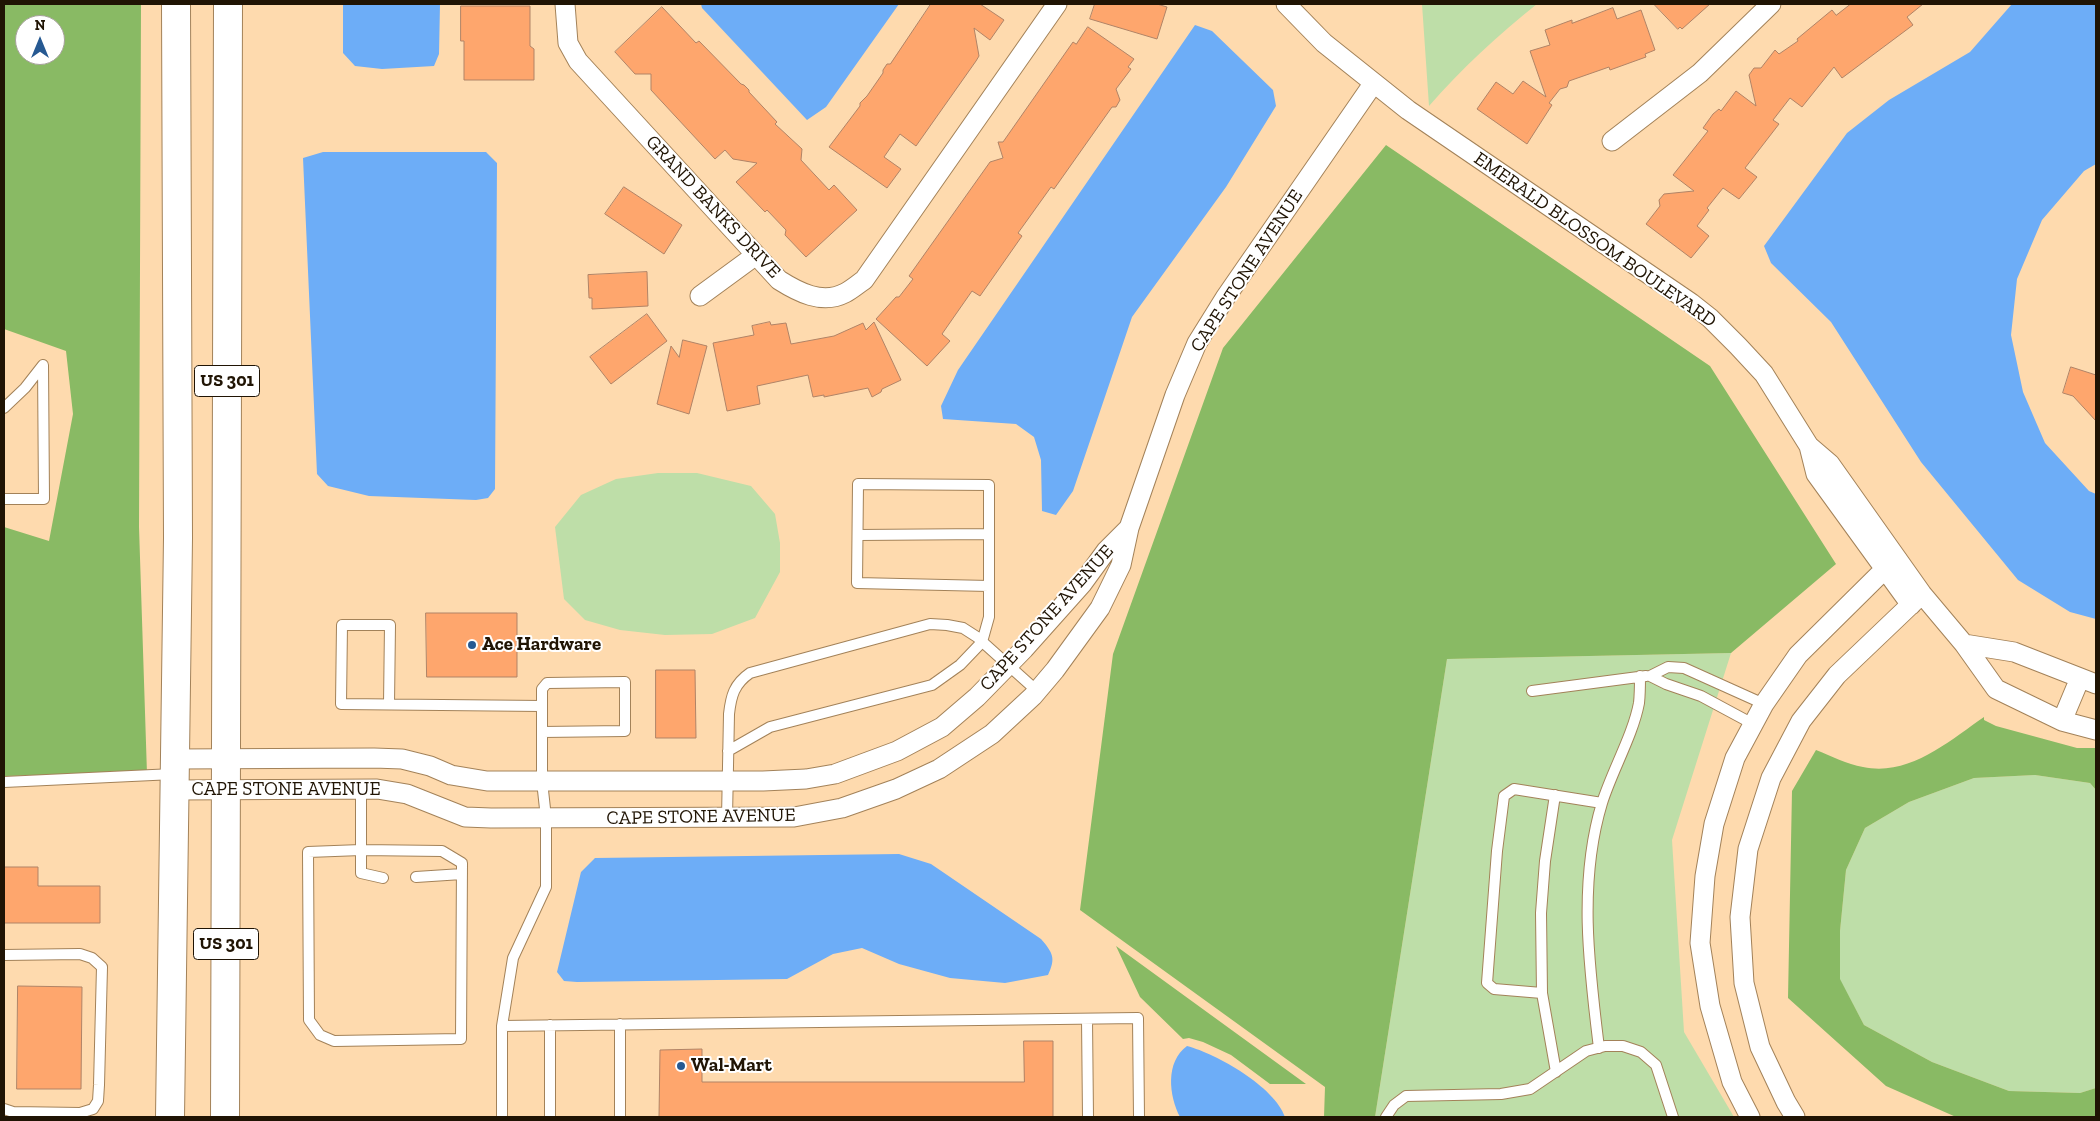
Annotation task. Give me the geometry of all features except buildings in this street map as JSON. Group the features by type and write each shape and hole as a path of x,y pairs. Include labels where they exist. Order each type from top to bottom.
{"main road":[{"name":"US 301","path":"170,1117 179,348 176,4"},
{"name":"US 301","path":"225,1117 228,4"}],"street":[{"name":"GRAND BANKS DRIVE","path":"565,4 568,43 578,62 779,280 800,293 821,298 844,294 864,280 1058,4"},
{"name":"EMERALD BLOSSOM BOULEVARD","path":"1286,4 1324,43 1408,110 1710,318 1764,374 1808,446 1830,464 1891,564 1916,599 1964,644 1996,689 2062,721 2096,730"},
{"path":"1612,140 1700,73 1771,4"},
{"name":"CAPE STONE AVENUE","path":"175,774 227,789 377,789 407,794 466,817 794,818 842,808 896,789 940,769 992,734 1037,691 1055,670 1100,608 1121,565 1129,528 1175,395 1197,343 1225,298 1374,84"},
{"path":"700,296 756,255"},
{"name":"CAPE STONE AVENUE","path":"175,774 227,758 402,759 430,766 451,775 487,781 728,781 806,779 835,774 897,751 942,727 978,697 1082,584 1106,551 1129,528"},
{"path":"1750,1117 1732,1082 1713,1016 1700,943 1705,876 1714,824 1735,758 1764,704 1798,655 1891,564"},
{"path":"1795,1117 1760,1047 1744,983 1740,917 1748,849 1770,778 1801,721 1836,675 1916,599"},
{"path":"1964,644 2014,652 2088,681 2062,721"}],"lane":[{"path":"4,408 25,388 43,365 44,499 4,499"},
{"path":"728,751 770,727 932,685 960,665 982,642 989,617 989,586 989,534 989,485 858,484 857,583 989,586"},
{"path":"858,535 989,534"},
{"path":"727,818 731,698 735,687 741,679 750,674 930,624 947,625 963,628 982,642 1037,691"},
{"path":"389,704 390,625 342,625 341,704 542,706"},
{"path":"1532,691 1645,676 1668,667 1684,668 1764,704"},
{"path":"1645,676 1702,696 1753,724"},
{"path":"1599,1048 1588,926 1587,893 1591,857 1602,803 1638,703 1645,676"},
{"path":"502,1117 502,1026 513,958 546,887 546,818 542,781 542,732 542,706 542,690 547,683 625,682 625,731 542,732"},
{"path":"4,782 175,774"},
{"path":"362,789 361,873 383,878"},
{"path":"1542,993 1494,989 1487,983 1497,851 1504,796 1514,789 1602,803"},
{"path":"1555,795 1545,861 1541,913 1542,993 1556,1072"},
{"path":"361,850 442,851 462,863 461,1039 334,1041 320,1035 309,1020 308,852 361,850"},
{"path":"416,877 462,874"},
{"path":"4,955 80,954 92,958 102,967 99,1085 98,1101 94,1113 13,1112 4,1109"},
{"path":"1087,1018 1088,1117"},
{"path":"502,1026 1138,1018 1139,1117"},
{"path":"620,1024 620,1117"},
{"path":"550,1025 550,1117"},
{"path":"1386,1117 1394,1105 1406,1096 1501,1094 1530,1089 1586,1052 1599,1048 1623,1046 1640,1052 1656,1065 1673,1117"}],"green space":[{"path":"4,4 141,4 139,527 147,774 4,776 4,527 49,541 73,414 66,351 4,329"},
{"path":"1422,4 1537,4 1481,52 1429,106"},
{"path":"1386,145 1710,366 1836,564 1731,653 1447,659 1375,1117 1324,1117 1325,1087 1080,910 1113,654 1223,348"},
{"path":"658,473 697,473 751,486 775,514 780,543 780,572 755,618 712,634 665,635 620,630 585,620 564,599 555,527 581,495 616,479"},
{"path":"1731,653 1672,840 1684,1032 1734,1117 1375,1117 1447,659"},
{"path":"1984,717 1984,720 1996,726 2077,748 2096,748 2096,790 2090,783 2035,775 1974,778 1909,802 1865,828 1846,870 1840,931 1840,979 1864,1025 1932,1062 2009,1091 2080,1093 2096,1088 2096,1117 1956,1117 1886,1086 1788,998 1792,791 1816,750 1863,767 1880,769 1896,767 1928,755"},
{"path":"2035,775 2090,783 2096,790 2096,1088 2080,1093 2009,1091 1932,1062 1864,1025 1840,980 1840,931 1846,870 1865,828 1909,802 1974,778"},
{"path":"1116,946 1306,1084 1270,1084 1231,1055 1203,1042 1189,1038 1183,1039 1140,997"}],"water":[{"path":"343,4 440,4 439,54 434,66 382,69 355,66 343,53"},
{"path":"701,4 899,4 826,107 807,120 702,8"},
{"path":"2012,4 2096,4 2096,164 2084,171 2042,220 2017,279 2011,335 2023,392 2045,443 2089,491 2096,494 2096,619 2070,612 2018,580 1921,462 1831,322 1771,263 1764,246 1847,133 1889,100 1970,52"},
{"path":"1195,25 1212,31 1273,90 1276,106 1226,187 1132,317 1073,491 1056,515 1042,511 1041,460 1034,437 1016,424 943,419 941,406 958,370"},
{"path":"323,152 486,152 497,163 495,489 488,498 476,500 369,496 328,486 317,474 303,158"},
{"path":"899,854 931,864 1041,939 1052,956 1052,964 1048,975 1005,983 950,978 899,964 862,948 833,954 787,979 577,982 564,981 557,972 581,872 595,858"},
{"path":"1187,1046 1214,1056 1258,1083 1270,1094 1285,1117 1180,1117 1173,1099 1171,1080 1175,1061"}],"place":[{"name":"Ace Hardware","path":"472,645"},
{"name":"Wal-Mart","path":"681,1066"}]}
